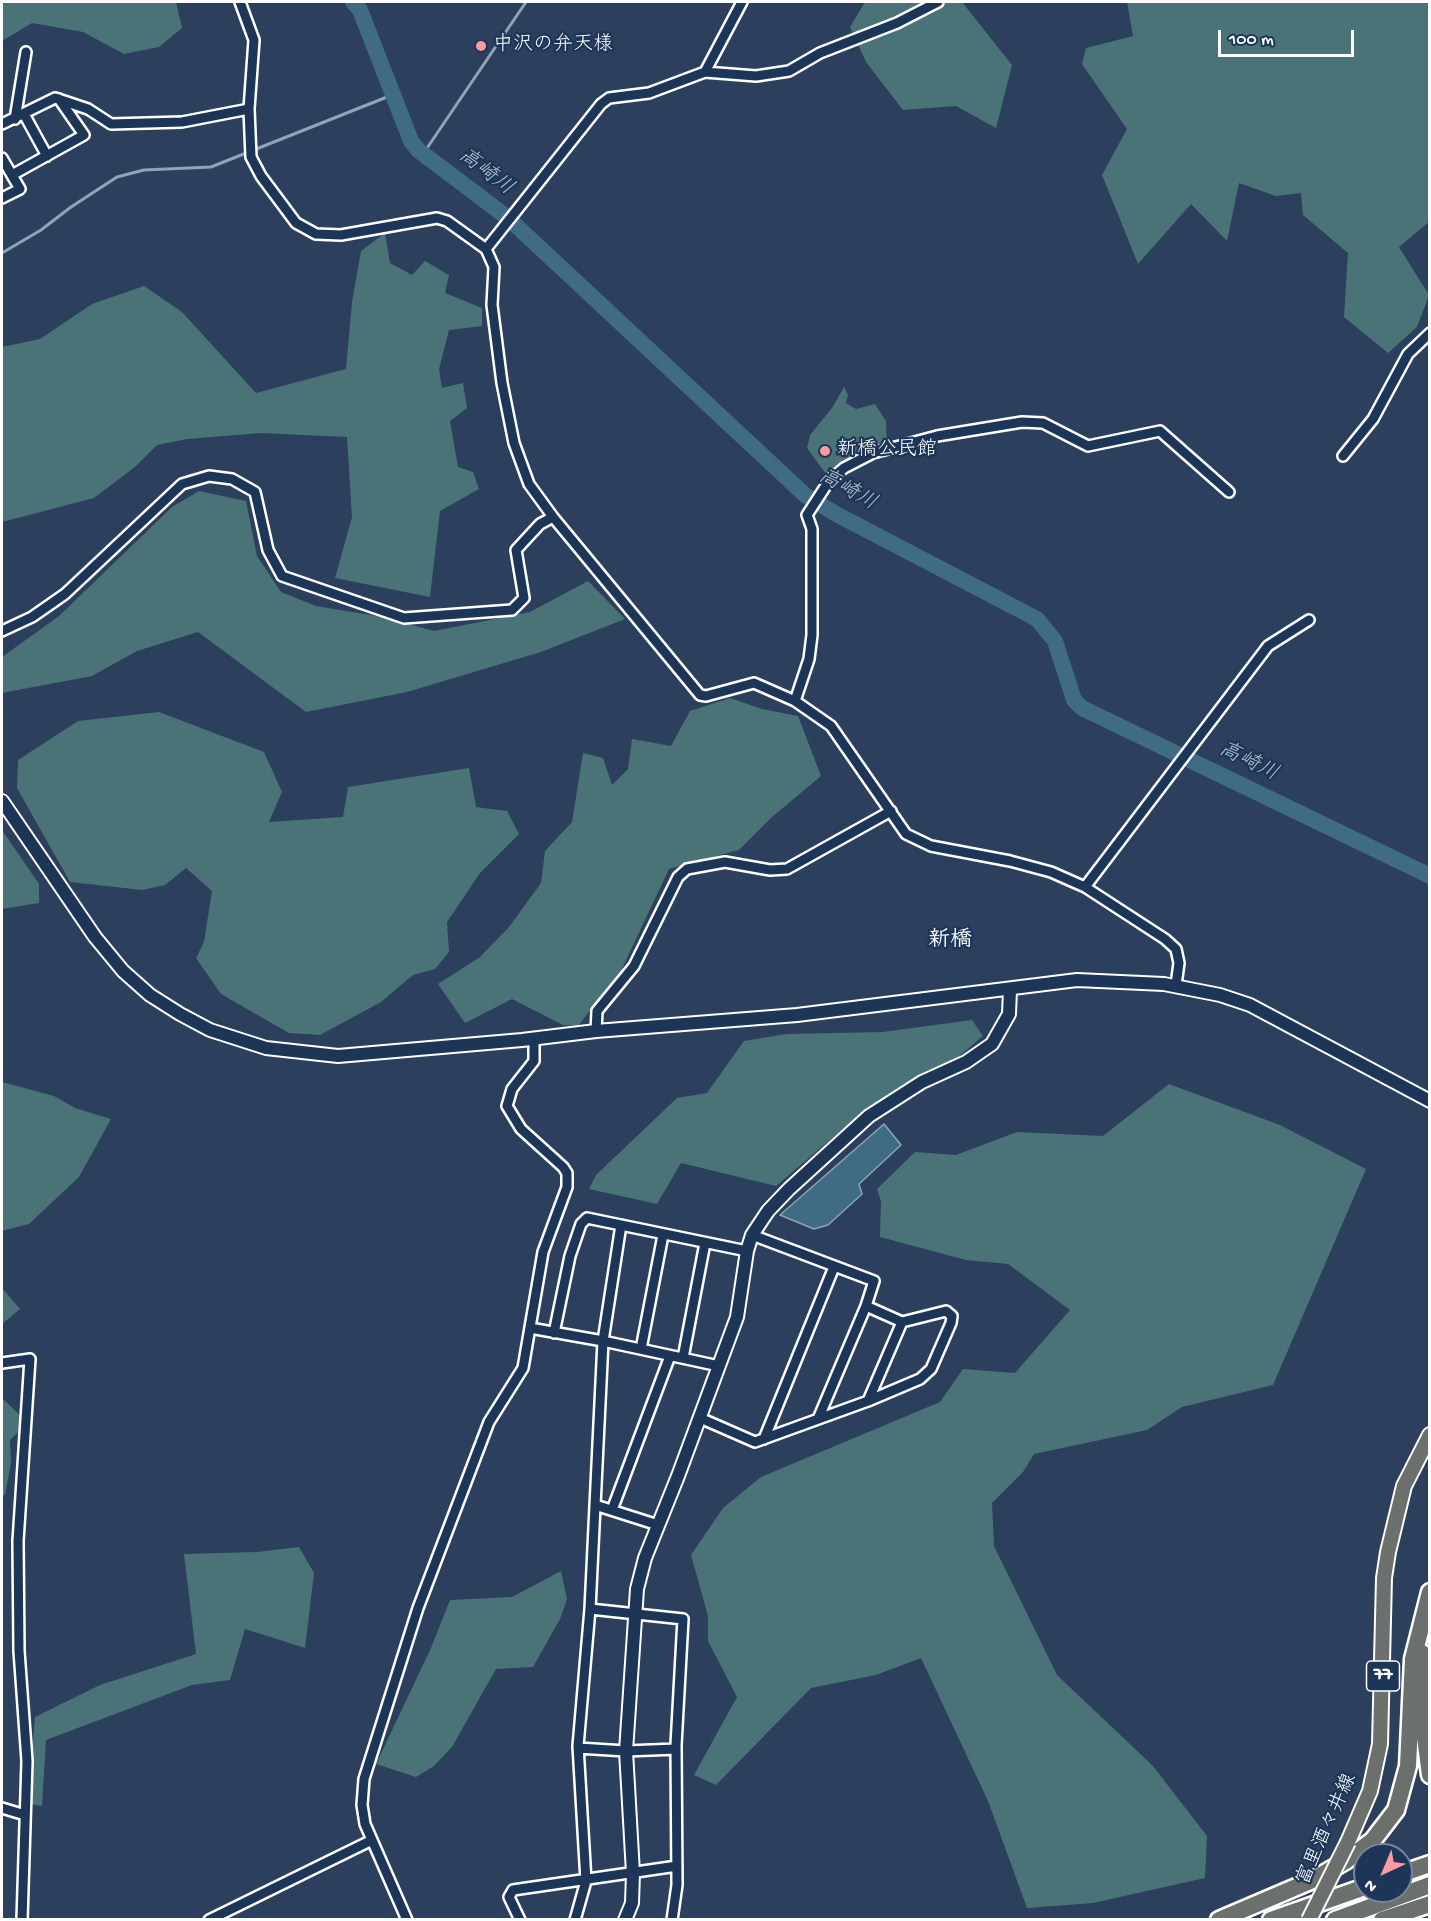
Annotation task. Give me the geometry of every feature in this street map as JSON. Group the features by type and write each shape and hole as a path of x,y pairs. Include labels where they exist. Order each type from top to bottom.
{"highway":[{"path":"1219,1920 1315,1879 1347,1860 1384,1827 1396,1810 1408,1766 1410,1676 1430,1592"},
{"path":"1420,1634 1423,1662 1420,1698 1430,1775"},
{"path":"1413,1870 1430,1864"},
{"path":"1335,1920 1430,1886"},
{"path":"1271,1920 1353,1891"},
{"path":"1382,1920 1430,1904"}],"main road":[{"name":"富里酒々井線","path":"1309,1920 1348,1842 1370,1791 1380,1744 1384,1578 1399,1506 1413,1464 1430,1435"},
{"name":"富里酒々井線","path":"1399,1506 1430,1449"}],"street":[{"path":"240,2 254,39 249,109 251,157 261,176 290,216 303,229 316,234 340,235 437,218 447,221 486,249 494,267 492,305 514,443 529,484 553,517 700,695 706,696 754,683 795,701 831,726 906,834 931,846 1010,861 1051,872 1085,887 1165,939 1176,949 1179,963 1176,985"},
{"path":"705,72 742,2"},
{"path":"486,249 601,104 609,99 649,93 705,72 756,76 789,71 820,53 897,23 938,2"},
{"path":"26,52 19,116 47,156"},
{"path":"2,124 55,98 88,109 111,124 182,122 249,109"},
{"path":"12,175 84,135 59,99"},
{"path":"2,158 20,189 2,198"},
{"path":"1343,456 1373,419 1408,354 1430,333"},
{"path":"795,701 809,659 812,635 812,529 807,514 829,481 844,468 873,453 937,436 1022,422 1043,423 1088,446 1160,431 1229,492"},
{"path":"2,632 32,617 65,594 182,484 209,476 232,479 255,492 268,550 282,576 404,618 512,610 524,598 516,550 540,524 553,517"},
{"path":"1085,887 1268,646 1309,620"},
{"path":"2,801 94,937 123,971 150,995 210,1030 266,1048 338,1056 534,1039 596,1031 797,1016 1077,980 1176,985 1250,1005 1430,1101"},
{"path":"596,1031 597,1011 634,966 678,877 687,868 725,862 770,870 787,869 891,811"},
{"path":"625,1920 632,1903 633,1873 626,1751 637,1589 657,1525 737,1317 747,1251 752,1235 768,1211 789,1189 869,1116 922,1082 966,1062 992,1044 1009,1014 1010,990"},
{"path":"407,1920 370,1841 362,1805 364,1779 418,1608 489,1422 503,1398 520,1376 543,1252 567,1178 563,1167 521,1129 507,1106 512,1089 534,1061 534,1039"},
{"path":"554,1333 570,1256 581,1224 587,1218 747,1251"},
{"path":"574,1920 586,1881 578,1748 590,1609 603,1341 621,1225"},
{"path":"641,1349 663,1235"},
{"path":"752,1235 874,1281 866,1306 818,1419"},
{"path":"683,1358 705,1243"},
{"path":"764,1439 834,1267"},
{"path":"700,1418 755,1442 868,1401 920,1379 931,1369 952,1316 941,1310 902,1322 866,1306"},
{"path":"868,1401 902,1322"},
{"path":"530,1328 719,1366"},
{"path":"612,1510 670,1356"},
{"path":"2,1363 30,1359 18,1541 19,1651 27,1761 22,1920"},
{"path":"595,1505 657,1525"},
{"path":"590,1609 683,1619 676,1749 677,1866 674,1918"},
{"path":"578,1748 626,1751 676,1749"},
{"path":"2,1808 25,1815"},
{"path":"208,1920 370,1841"},
{"path":"520,1920 509,1897 513,1890 677,1866"}],"green space":[{"path":"2,2 176,2 182,28 159,47 124,54 83,32 32,23 2,41"},
{"path":"865,2 962,2 1012,65 996,128 956,106 903,110 866,62 850,27"},
{"path":"1127,2 1429,2 1429,222 1399,247 1429,295 1417,327 1388,353 1344,317 1348,253 1303,215 1301,193 1276,196 1239,183 1227,241 1191,204 1138,264 1102,175 1127,129 1082,64 1086,48 1133,36"},
{"path":"385,233 390,263 412,275 425,261 449,275 445,293 482,308 482,326 449,330 439,369 442,388 463,383 467,408 450,421 458,467 473,472 479,489 440,511 430,597 335,578 352,517 347,437 261,433 187,439 157,445 136,466 94,498 2,522 2,347 40,339 92,304 144,286 182,312 256,393 346,369 352,302 361,251"},
{"path":"844,387 848,395 846,403 856,409 875,404 886,421 887,447 829,478 807,448 810,435 832,408"},
{"path":"199,491 246,501 257,556 281,592 316,606 383,617 434,631 530,612 588,581 625,619 541,652 407,692 306,712 198,632 137,651 92,676 2,693 2,657 59,616 172,507"},
{"path":"730,698 762,709 798,716 821,776 772,817 739,850 669,869 620,973 578,1026 563,1025 512,999 465,1023 438,984 480,957 509,927 541,883 545,851 572,822 583,753 603,758 612,785 628,769 632,739 671,746 690,711"},
{"path":"159,712 264,752 282,792 269,822 343,817 348,787 469,768 476,807 507,811 519,834 480,873 447,922 449,952 435,969 413,975 381,1002 320,1035 289,1033 221,994 196,958 204,942 212,891 186,868 165,885 142,890 70,882 17,788 18,760 78,721"},
{"path":"2,830 39,884 39,903 2,909"},
{"path":"972,1020 983,1036 957,1058 870,1106 776,1186 681,1163 657,1204 589,1189 596,1175 677,1098 707,1093 744,1041 787,1034 883,1032"},
{"path":"2,1082 54,1096 75,1108 111,1119 79,1177 29,1224 2,1231"},
{"path":"1169,1084 1280,1125 1366,1169 1273,1385 1182,1407 1147,1430 1034,1454 1023,1472 992,1503 994,1546 1057,1675 1153,1766 1207,1836 1205,1878 1093,1903 1027,1908 988,1801 921,1658 876,1675 811,1688 716,1785 694,1775 737,1697 708,1641 708,1616 691,1555 723,1508 761,1477 940,1402 963,1369 1015,1373 1070,1310 1008,1264 966,1260 880,1237 881,1201 877,1189 915,1152 956,1155 1017,1132 1103,1136"},
{"path":"2,1288 20,1309 2,1324"},
{"path":"2,1398 28,1423 10,1440 11,1463 5,1495 2,1496"},
{"path":"299,1547 314,1573 305,1648 245,1629 230,1680 192,1685 46,1740 42,1806 28,1804 35,1717 100,1685 196,1654 184,1554 257,1552"},
{"path":"561,1571 567,1599 560,1619 533,1667 496,1669 452,1747 434,1766 416,1777 376,1764 431,1648 450,1600 512,1597"}],"water":[{"path":"884,1124 901,1145 859,1184 862,1194 828,1225 814,1229 780,1215"}],"waterway":[{"name":"高崎川","path":"353,2 360,10 411,141 418,150 508,218 805,495 836,514 1037,619 1055,641 1074,700 1082,708 1430,876"},
{"path":"423,154 526,2"},
{"path":"2,253 41,230 117,177 144,170 211,167 392,95"}],"place":[{"name":"中沢の弁天様","path":"481,46"},
{"name":"新橋公民館","path":"825,451"}],"district":[{"name":"新橋","path":"950,942"}]}
